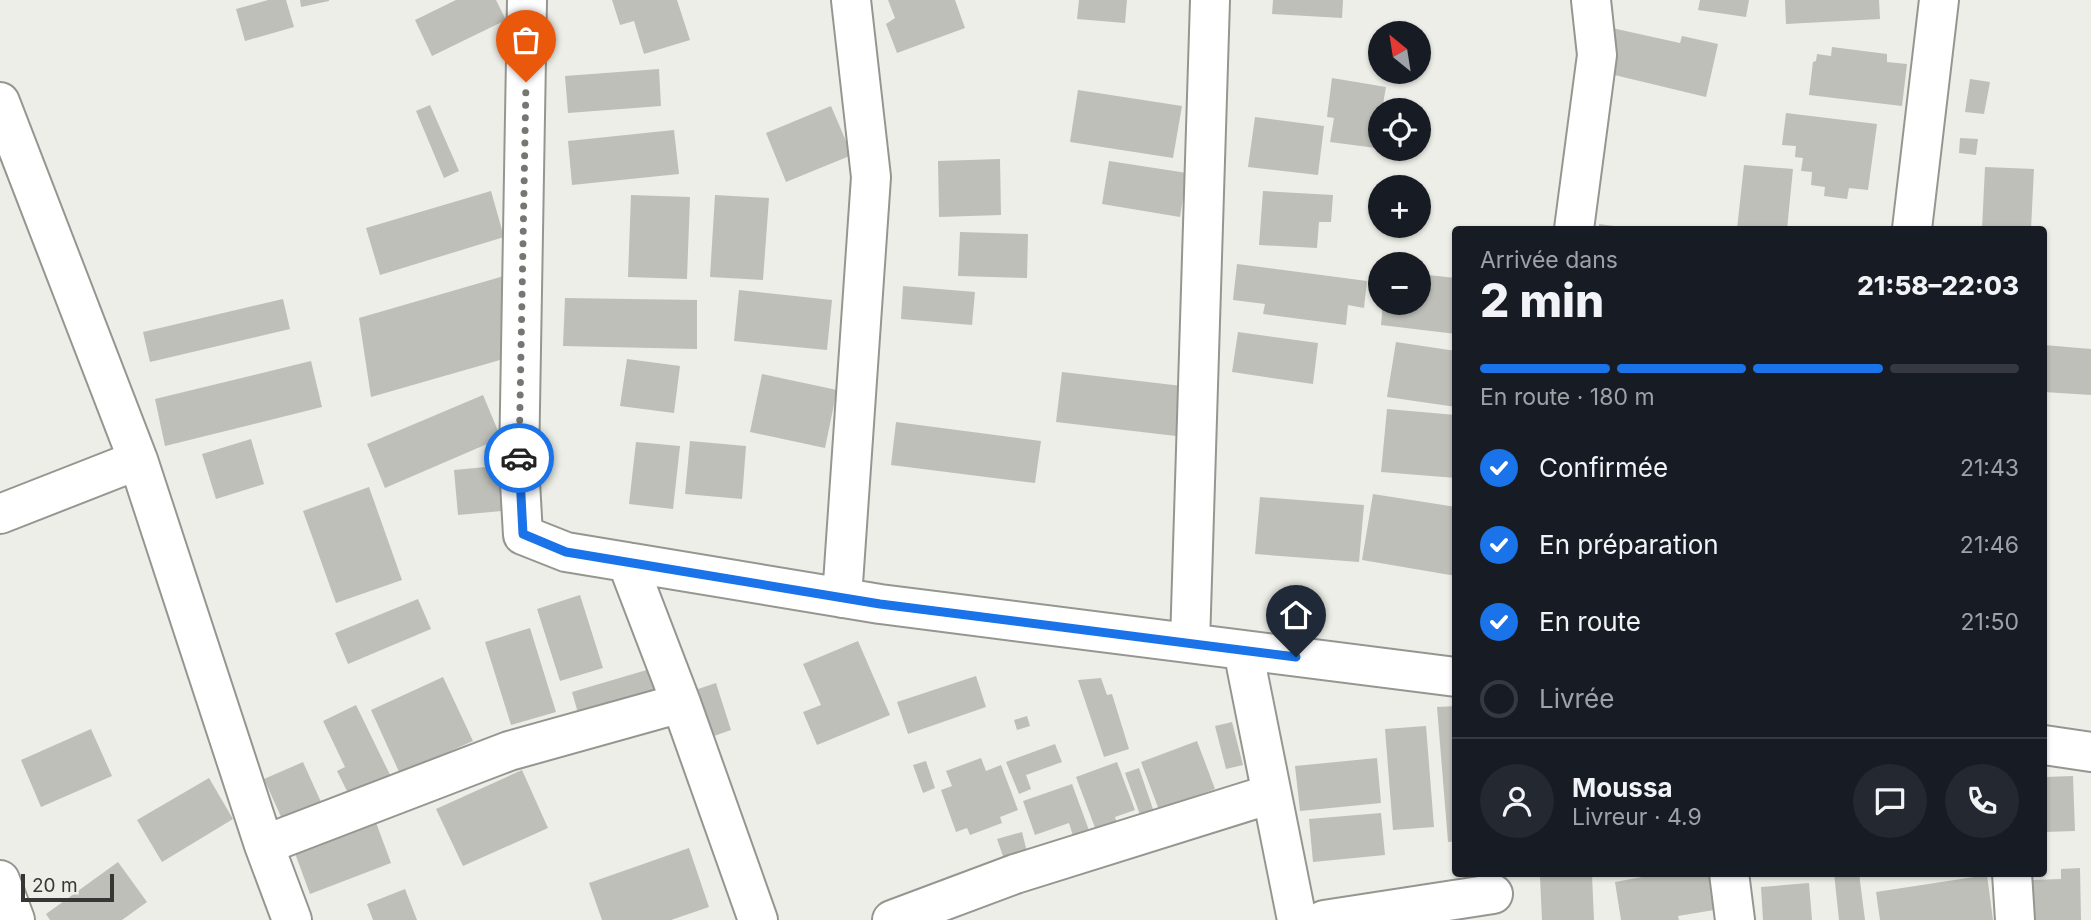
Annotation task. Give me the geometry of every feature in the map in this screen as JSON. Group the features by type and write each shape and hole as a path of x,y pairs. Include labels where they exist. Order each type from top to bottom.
{"street":[{"path":"527,0 519,465 523,534 566,552 842,598 1452,676"},
{"path":"842,598 871,177 851,0"},
{"path":"1190,643 1210,0"},
{"path":"1574,226 1597,55 1591,0"},
{"path":"1912,226 1939,0"},
{"path":"0,102 138,460 264,845 292,920"},
{"path":"0,514 138,460"},
{"path":"627,562 681,703 758,920"},
{"path":"1242,650 1297,920"},
{"path":"264,845 509,751 681,703"},
{"path":"2047,745 2091,752"},
{"path":"892,920 1015,874 1271,794"},
{"path":"1730,877 1735,920"},
{"path":"2012,877 2015,920"},
{"path":"0,880 15,920"},
{"path":"1325,920 1493,894"}],"building":[{"path":"268,0 286,0 294,27 245,41 236,9"},
{"path":"300,0 329,0 329,1 301,7"},
{"path":"456,0 496,0 506,20 432,56 415,20"},
{"path":"612,0 677,0 690,40 644,54 634,21 620,25"},
{"path":"888,0 955,0 965,28 897,53 886,24 895,18"},
{"path":"1079,0 1127,0 1125,23 1077,19"},
{"path":"1273,0 1343,0 1342,18 1272,14"},
{"path":"1700,0 1749,0 1746,17 1698,10"},
{"path":"1785,0 1879,0 1880,19 1786,24"},
{"path":"1612,28 1680,43 1682,36 1718,44 1706,97 1602,72"},
{"path":"1832,47 1887,54 1887,62 1907,64 1902,106 1809,95 1813,62 1816,61 1817,54 1831,56"},
{"path":"659,69 661,106 568,113 565,76"},
{"path":"1332,78 1386,87 1384,98 1368,98 1368,147 1330,142 1334,118 1327,117"},
{"path":"1970,79 1990,82 1984,114 1965,112"},
{"path":"1078,90 1182,106 1173,158 1070,142"},
{"path":"430,105 459,171 444,178 416,111"},
{"path":"831,106 852,155 786,182 766,133"},
{"path":"1786,113 1877,124 1868,190 1849,188 1847,199 1824,196 1825,187 1811,185 1812,172 1801,171 1803,158 1795,157 1796,146 1782,145"},
{"path":"1255,117 1324,126 1318,175 1248,167"},
{"path":"674,130 679,174 572,185 568,141"},
{"path":"1960,138 1978,139 1976,155 1959,153"},
{"path":"1000,159 1001,215 939,217 938,161"},
{"path":"1109,161 1187,173 1180,217 1102,204"},
{"path":"1744,165 1793,169 1787,226 1737,226"},
{"path":"1985,167 2034,169 2031,226 1982,226"},
{"path":"491,191 504,237 380,275 366,228"},
{"path":"1263,191 1333,195 1331,222 1319,222 1317,248 1259,245"},
{"path":"631,195 690,197 687,279 628,277"},
{"path":"715,195 769,198 763,280 710,277"},
{"path":"960,232 1028,234 1027,278 958,276"},
{"path":"1237,264 1367,281 1364,308 1348,305 1346,325 1263,314 1265,304 1233,300"},
{"path":"514,273 507,358 371,397 359,318"},
{"path":"1431,275 1452,278 1452,334 1381,325 1382,315 1431,315"},
{"path":"903,286 975,292 972,325 901,319"},
{"path":"739,290 832,300 827,350 734,341"},
{"path":"565,298 697,300 697,349 563,346"},
{"path":"283,299 290,329 150,362 143,332"},
{"path":"1238,332 1318,343 1313,384 1232,372"},
{"path":"1396,342 1452,350 1452,406 1387,397"},
{"path":"2047,345 2091,349 2091,395 2047,392"},
{"path":"627,359 680,366 674,413 620,406"},
{"path":"311,361 322,407 165,446 155,399"},
{"path":"1062,372 1182,386 1176,436 1056,422"},
{"path":"762,374 837,390 825,448 750,432"},
{"path":"483,395 501,438 385,488 367,444"},
{"path":"1387,409 1452,415 1452,478 1381,472"},
{"path":"896,422 1041,441 1035,483 891,465"},
{"path":"251,439 264,484 216,499 202,454"},
{"path":"690,441 746,446 742,499 685,494"},
{"path":"636,442 680,446 673,509 629,504"},
{"path":"507,465 512,510 458,515 454,470"},
{"path":"369,487 402,580 336,603 303,511"},
{"path":"1373,494 1452,506 1452,575 1362,560"},
{"path":"1260,497 1364,505 1359,562 1255,554"},
{"path":"580,595 603,668 560,681 537,609"},
{"path":"418,599 431,629 348,664 335,633"},
{"path":"530,628 556,712 511,725 485,642"},
{"path":"858,641 890,715 817,745 803,712 821,705 803,664"},
{"path":"650,669 658,698 580,720 572,692"},
{"path":"976,676 986,707 908,734 897,702"},
{"path":"443,677 473,741 400,774 371,710"},
{"path":"1101,678 1107,695 1112,694 1129,749 1104,757 1078,680"},
{"path":"716,683 731,730 714,736 698,689"},
{"path":"356,705 396,787 355,807 337,771 345,767 323,721"},
{"path":"1452,706 1452,842 1448,842 1437,707"},
{"path":"1027,716 1030,726 1017,730 1014,720"},
{"path":"1232,722 1243,765 1226,769 1215,726"},
{"path":"1426,726 1434,827 1393,830 1385,729"},
{"path":"91,729 112,776 41,807 21,760"},
{"path":"1197,741 1215,789 1159,810 1141,762"},
{"path":"1055,744 1062,762 1026,775 1031,789 1019,794 1006,762"},
{"path":"981,758 986,771 1001,765 1018,810 1000,817 1002,823 970,835 967,828 956,832 941,790 952,786 946,771"},
{"path":"1377,758 1381,803 1300,811 1295,766"},
{"path":"926,761 935,788 923,793 913,765"},
{"path":"303,762 326,813 287,830 264,779"},
{"path":"1117,762 1135,810 1115,817 1118,825 1097,833 1076,777"},
{"path":"1139,768 1156,818 1143,823 1125,773"},
{"path":"522,770 548,828 463,866 436,809"},
{"path":"2073,776 2075,831 2047,832 2047,777"},
{"path":"209,778 233,819 162,862 137,820"},
{"path":"1072,784 1090,833 1074,839 1069,823 1035,835 1023,801"},
{"path":"1381,813 1385,855 1313,862 1309,819"},
{"path":"374,817 391,863 310,894 293,848"},
{"path":"1022,832 1027,852 1004,859 997,839"},
{"path":"689,848 709,907 671,920 602,920 589,883"},
{"path":"118,862 147,902 122,920 50,920 46,914"},
{"path":"2080,868 2081,920 2031,920 2029,880 2061,879 2061,869"},
{"path":"1540,877 1592,877 1594,920 1542,920"},
{"path":"1642,877 1709,877 1714,910 1678,916 1679,920 1621,920 1615,882"},
{"path":"1834,877 1860,877 1865,920 1839,920"},
{"path":"1987,877 1993,920 1880,920 1876,892"},
{"path":"1809,883 1812,920 1763,920 1761,887"},
{"path":"405,889 417,920 373,920 367,904"}],"way so far":[{"path":"519,458 526,82"}],"route":[{"path":"519,458 523,534 566,552 880,604 1296,657"}]}
